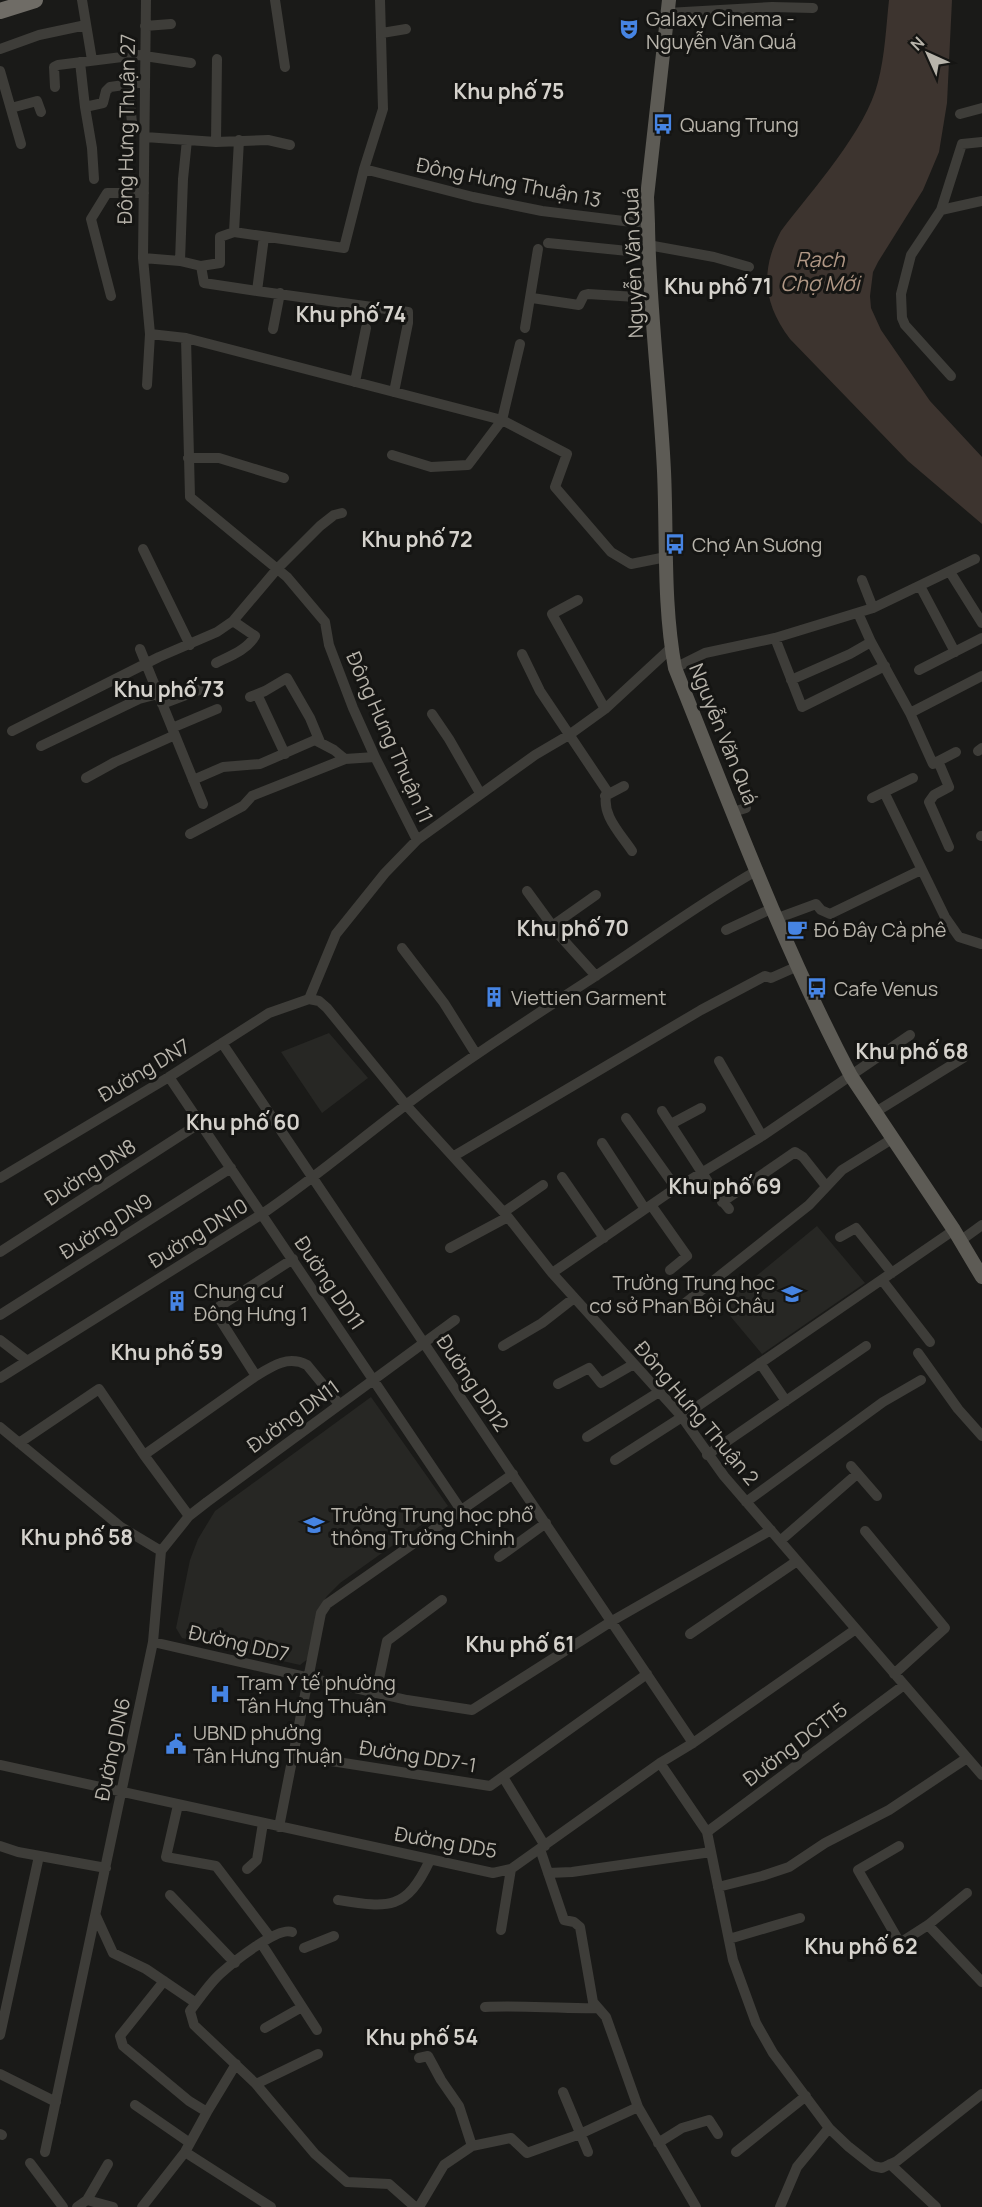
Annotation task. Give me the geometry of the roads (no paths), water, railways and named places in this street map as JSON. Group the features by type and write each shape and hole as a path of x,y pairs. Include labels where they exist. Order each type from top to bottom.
{"highway":[{"path":"0,11 35,0"}],"main road":[{"name":"Nguyễn Văn Quá","path":"668,6 647,197 648,249 664,471 671,648 675,668 740,810 758,870 798,966 850,1076 982,1277"}],"street":[{"path":"82,0 92,60"},
{"name":"Đông Hưng Thuận 27","path":"146,0 143,258 150,334 147,385"},
{"path":"275,0 285,67"},
{"path":"143,258 180,261 201,266 220,263 220,237 234,232 344,248 364,169 383,109 380,0"},
{"path":"668,6 813,8"},
{"path":"146,26 171,24"},
{"path":"0,50 39,35 86,25"},
{"path":"382,33 406,28"},
{"path":"55,87 54,67 80,62 138,55 191,63"},
{"path":"216,142 217,59"},
{"path":"80,62 94,179"},
{"path":"0,70 21,144"},
{"path":"85,107 103,103 105,91 110,87 145,82"},
{"path":"128,85 133,132"},
{"path":"11,108 37,102 41,112"},
{"path":"960,114 982,108"},
{"path":"145,137 216,142 268,140 290,145"},
{"path":"180,261 182,189 187,140"},
{"path":"234,232 239,140"},
{"path":"951,376 905,325 902,318 901,294 911,255 941,210 962,144 982,142"},
{"name":"Đông Hưng Thuận 13","path":"364,169 507,204 596,219 648,224"},
{"path":"111,296 91,219 107,193 144,193"},
{"path":"941,210 982,201"},
{"path":"257,291 264,237"},
{"path":"525,328 543,246 648,249 714,257 749,267"},
{"path":"201,266 204,283 408,312 408,323 393,392"},
{"path":"273,329 280,293"},
{"path":"532,298 577,305 581,304 584,295 588,294 652,298"},
{"path":"355,382 366,328"},
{"path":"150,334 186,338 502,420 567,454 555,487 611,552 631,564 666,557"},
{"name":"Đông Hưng Thuận 11","path":"186,338 190,497 277,568 325,622 329,645 375,757 417,840"},
{"path":"392,455 431,467 468,465 502,420 520,344"},
{"path":"188,458 219,458 284,478"},
{"path":"12,731 159,657 217,632 233,621 277,568 320,526 334,515 342,513"},
{"path":"142,549 189,645"},
{"path":"675,668 705,653 776,638 873,608 975,559"},
{"path":"950,572 982,623"},
{"path":"862,580 873,608"},
{"path":"920,586 955,652"},
{"path":"578,600 552,614 605,709"},
{"path":"858,613 871,642 910,713 933,764 956,752"},
{"path":"216,663 238,652 255,636 233,621"},
{"path":"776,638 802,706 885,666"},
{"path":"919,670 982,638"},
{"path":"791,680 850,654 871,642"},
{"name":"Đông Hưng Thuận 11","path":"309,999 336,934 386,873 417,840 480,793 605,709 671,648"},
{"path":"140,649 203,804"},
{"path":"522,654 540,691 607,791 603,802 609,817 632,851"},
{"path":"910,713 982,676"},
{"path":"285,754 254,695 287,678 310,718 320,742"},
{"path":"42,746 139,699 160,699 207,687"},
{"path":"86,778 217,709"},
{"path":"432,714 480,793"},
{"path":"193,780 223,767 260,764 315,740 345,759"},
{"path":"190,834 243,806 252,796 345,759 375,757"},
{"path":"938,761 949,787 934,795 929,802 949,847"},
{"path":"872,798 913,778"},
{"path":"605,796 624,786"},
{"path":"884,792 945,917 959,937 981,944"},
{"name":"Đường DN10","path":"0,1378 262,1214 314,1178 406,1105 476,1054 596,976 714,895 758,870"},
{"path":"726,930 776,913 816,904 820,910 830,914 921,870"},
{"path":"527,891 552,926 596,976"},
{"path":"552,926 596,895"},
{"path":"402,948 444,1003 476,1054"},
{"path":"454,1156 701,1010 765,976 771,978 798,966"},
{"name":"Đường DN7","path":"0,1178 170,1077 269,1013 309,999"},
{"name":"Đông Hưng Thuận 2","path":"309,999 327,1008 406,1105 506,1214 552,1273 681,1417 707,1455 746,1502 982,1775"},
{"path":"552,1273 676,1188 762,1136 910,1035"},
{"name":"Đường DD12","path":"222,1043 693,1743"},
{"path":"874,1113 963,1058"},
{"path":"719,1062 762,1136"},
{"name":"Đường DD11","path":"170,1077 462,1510"},
{"path":"671,1124 700,1107"},
{"path":"662,1111 702,1174 726,1205 795,1152 803,1157 826,1186"},
{"path":"626,1118 676,1188"},
{"name":"Đường DN8","path":"0,1252 200,1123"},
{"path":"679,1308 809,1205 842,1170 892,1139"},
{"path":"602,1143 687,1256 670,1270"},
{"name":"Đường DN9","path":"0,1315 231,1168"},
{"path":"562,1177 604,1238"},
{"path":"450,1248 506,1214 543,1185"},
{"path":"615,1460 892,1273 957,1236 982,1225"},
{"path":"840,1237 856,1228 892,1273"},
{"path":"256,1376 214,1310 293,1260"},
{"path":"882,1280 930,1342"},
{"path":"503,1346 542,1323 574,1298"},
{"name":"Đường DN11","path":"161,1551 189,1516 455,1320"},
{"path":"0,1340 26,1360"},
{"path":"707,1455 866,1346"},
{"path":"918,1353 958,1409 982,1436"},
{"path":"144,1455 256,1376 281,1362 302,1362 307,1365 339,1404"},
{"path":"760,1363 786,1401"},
{"path":"558,1384 590,1368 601,1383 634,1364"},
{"path":"746,1502 883,1402 921,1380"},
{"path":"19,1443 99,1389 189,1516"},
{"path":"587,1437 659,1392"},
{"path":"0,1427 121,1527 161,1551"},
{"path":"780,1541 854,1470 877,1496"},
{"path":"279,1827 321,1613 327,1604 513,1474"},
{"path":"499,1557 546,1523"},
{"name":"Đường DD7","path":"153,1642 376,1693 472,1710 612,1621 771,1530"},
{"path":"865,1531 945,1628 894,1674"},
{"name":"Đường DN6","path":"45,2152 153,1642 161,1551"},
{"path":"690,1634 797,1561"},
{"path":"376,1693 387,1641 442,1600"},
{"name":"Đường DD5","path":"0,1765 493,1873 511,1869 660,1763 693,1743 856,1629"},
{"name":"Đường DD7-1","path":"293,1755 490,1786 648,1674"},
{"name":"Đường DCT15","path":"707,1832 904,1685"},
{"path":"718,1887 789,1867 825,1843 889,1810 967,1758"},
{"path":"660,1763 707,1832 733,1960 756,2023 772,2053 829,2128 873,2166 886,2166 982,2094"},
{"path":"503,1777 542,1847 564,1920 574,1922 580,1927 593,1999 597,2008 606,2017 638,2107 696,2207"},
{"path":"178,1805 166,1857 216,1866 266,1940 317,2030"},
{"path":"247,1869 257,1860 263,1823"},
{"path":"0,1846 39,1856 106,1868"},
{"path":"899,1846 858,1870 900,1943 928,1925 967,1893"},
{"path":"548,1873 572,1872 711,1852"},
{"path":"0,2035 39,1856"},
{"path":"338,1900 371,1905 388,1905 397,1902 405,1897 422,1878 430,1860"},
{"path":"501,1930 511,1869"},
{"path":"170,1895 235,1963"},
{"path":"96,1916 113,1953 146,1969 196,2003"},
{"path":"729,1939 800,1918"},
{"path":"928,1925 982,1982"},
{"path":"292,1932 284,1931 266,1940 219,1975 190,2011 194,2025 256,2084 315,2154 347,2182 389,2184 417,2207 444,2165 471,2146 511,2138 527,2153 580,2134 638,2107"},
{"path":"304,1948 334,1936"},
{"path":"164,1981 120,2036 123,2046 189,2102 207,2112"},
{"path":"485,2007 525,2005 561,2009 597,2008"},
{"path":"266,2028 302,2007"},
{"path":"256,2084 318,2054"},
{"path":"419,2058 428,2056 458,2104 471,2146"},
{"path":"142,2207 188,2147 236,2064"},
{"path":"0,2074 56,2102"},
{"path":"563,2092 588,2152"},
{"path":"736,2152 806,2096"},
{"path":"135,2105 271,2207"},
{"path":"658,2143 682,2128 709,2120 718,2134"},
{"path":"780,2207 796,2167 829,2128"},
{"path":"30,2163 63,2207"},
{"path":"77,2207 87,2200 108,2164"},
{"path":"886,2166 936,2207"},
{"path":"87,2200 114,2207"}],"water":[{"name":"Rạch Chợ Mới","path":"889,0 952,0 947,103 939,152 923,190 873,272 871,308 881,330 930,401 982,457 982,524 908,461 790,339 774,312 770,299 768,273 770,259 781,231 837,160 872,101 882,62"}],"place":[{"name":"Galaxy Cinema - Nguyễn Văn Quá","path":"629,29"},
{"name":"Quang Trung","path":"663,124"},
{"name":"Chợ An Sương","path":"675,544"},
{"name":"Đó Đây Cà phê","path":"797,929"},
{"name":"Cafe Venus","path":"817,988"},
{"name":"Viettien Garment","path":"494,997"},
{"name":"Trường Trung học cơ sở Phan Bội Châu","path":"792,1294"},
{"name":"Chung cư Đông Hưng 1","path":"177,1301"},
{"name":"Trường Trung học phổ thông Trường Chinh","path":"314,1525"},
{"name":"Trạm Y tế phường Tân Hưng Thuận","path":"220,1694"},
{"name":"UBND phường Tân Hưng Thuận","path":"176,1744"}],"district":[{"name":"Khu phố 75","path":"509,91"},
{"name":"Khu phố 71","path":"718,286"},
{"name":"Khu phố 74","path":"351,314"},
{"name":"Khu phố 72","path":"417,539"},
{"name":"Khu phố 73","path":"169,689"},
{"name":"Khu phố 70","path":"573,928"},
{"name":"Khu phố 68","path":"912,1051"},
{"name":"Khu phố 60","path":"243,1122"},
{"name":"Khu phố 69","path":"725,1186"},
{"name":"Khu phố 59","path":"167,1352"},
{"name":"Khu phố 58","path":"77,1537"},
{"name":"Khu phố 61","path":"520,1644"},
{"name":"Khu phố 62","path":"861,1946"},
{"name":"Khu phố 54","path":"422,2037"}]}
